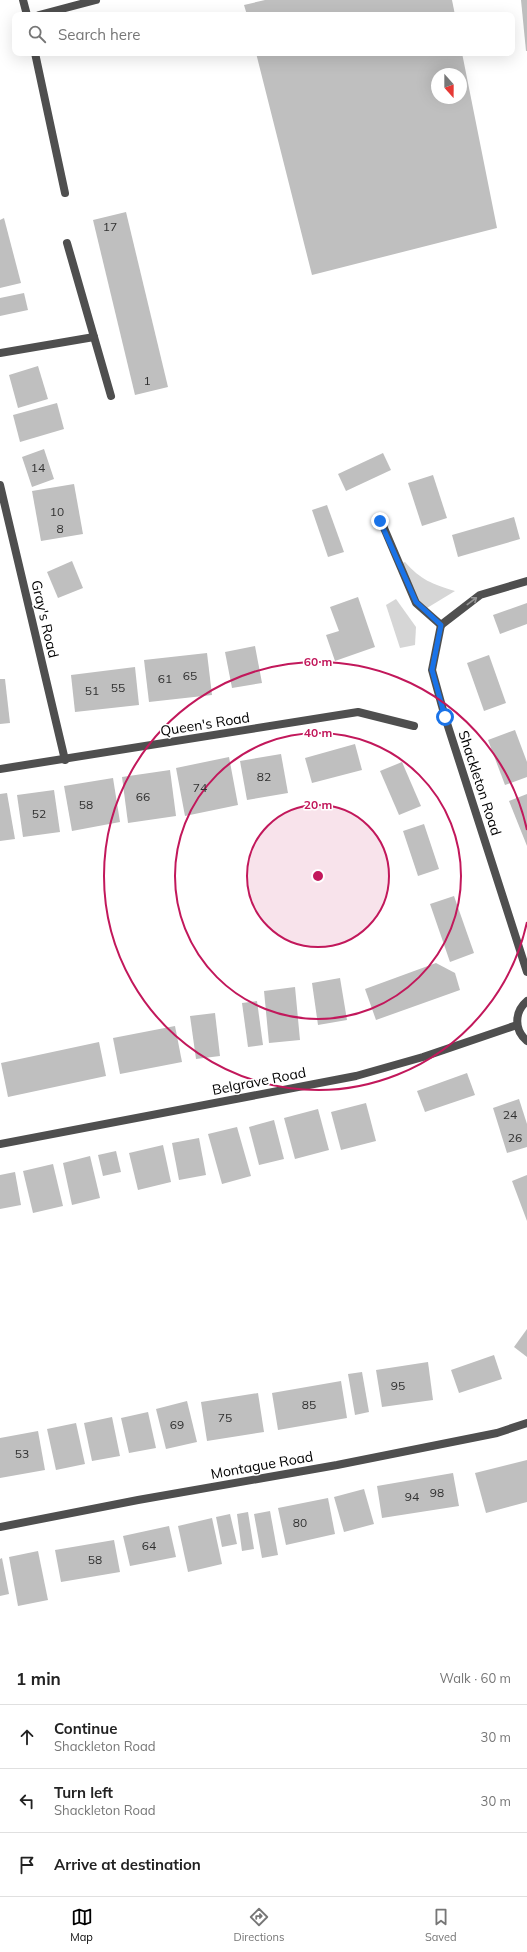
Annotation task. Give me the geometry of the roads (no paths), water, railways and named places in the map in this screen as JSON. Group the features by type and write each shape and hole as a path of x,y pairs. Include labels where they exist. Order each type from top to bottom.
{"street":[{"path":"23,0 25,12"},
{"path":"50,12 96,0"},
{"path":"36,56 65,193"},
{"path":"67,243 111,396"},
{"path":"0,353 94,337"},
{"name":"Gray's Road","path":"0,485 65,760"},
{"path":"380,521 416,602 441,625 480,595 527,581"},
{"name":"Shackleton Road","path":"441,625 432,670 445,717 527,972"},
{"name":"Queen's Road","path":"0,769 65,760 358,712 414,726"},
{"path":"527,1001 519,1011 517,1025 520,1033 527,1041"},
{"name":"Belgrave Road","path":"0,1144 356,1076 423,1057 517,1025"},
{"name":"Montague Road","path":"0,1527 474,1438 497,1433 527,1423"}]}
